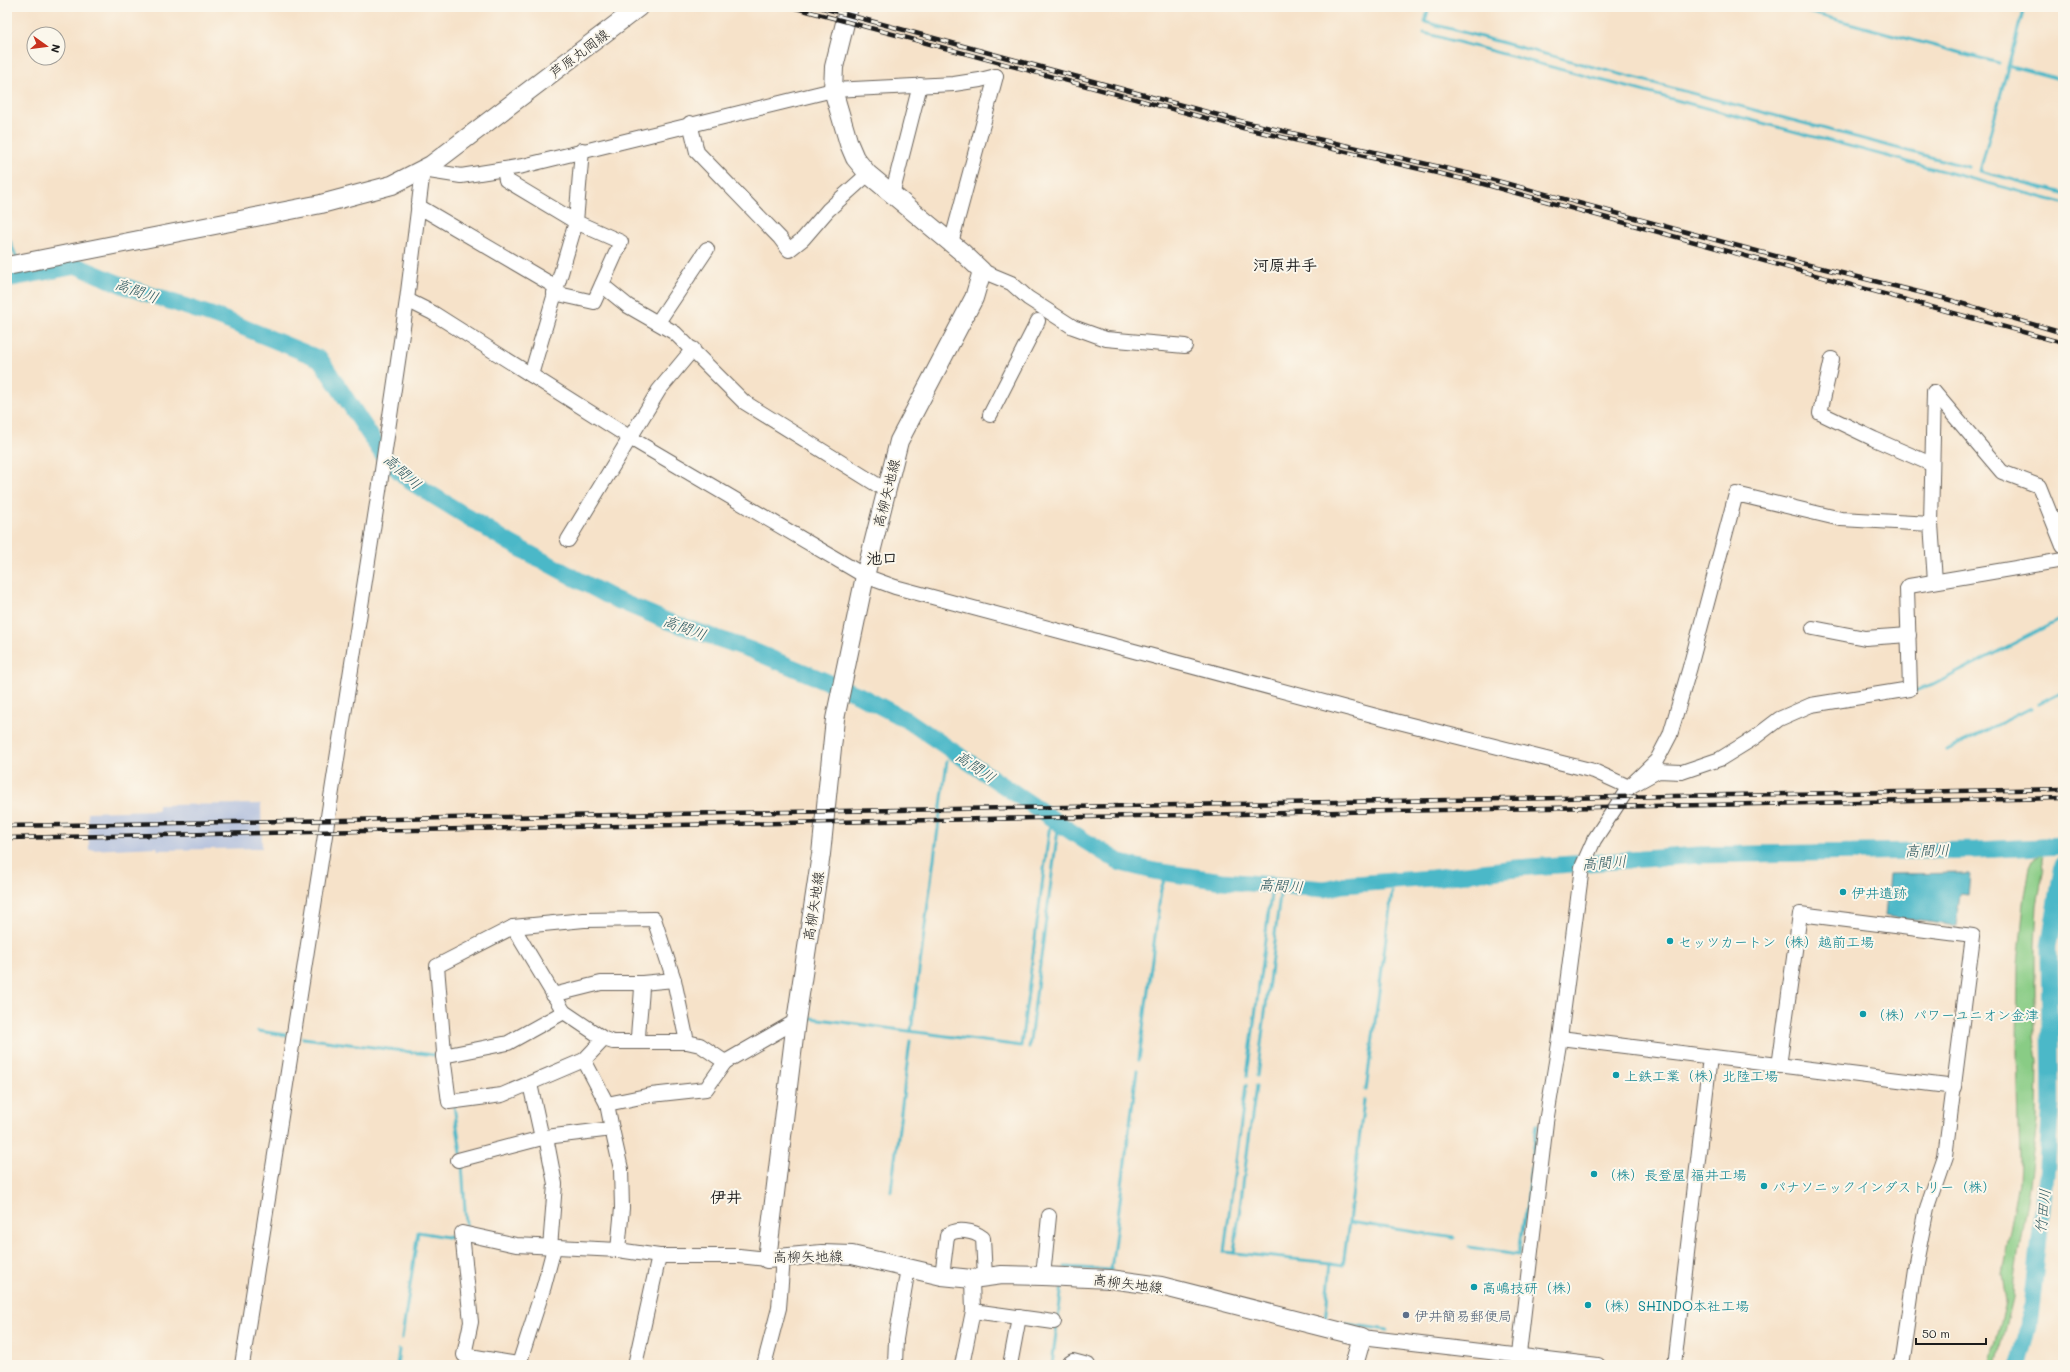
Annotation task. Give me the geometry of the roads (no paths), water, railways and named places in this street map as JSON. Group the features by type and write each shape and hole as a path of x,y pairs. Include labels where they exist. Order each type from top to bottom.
{"main road":[{"name":"芦原丸岡線","path":"7,266 321,204 392,185 423,170 639,7"},
{"path":"849,7 834,67 833,90 849,144 855,158 868,174 951,243 982,271"},
{"name":"高柳矢地線","path":"982,271 974,298 899,441 865,576 849,650 835,719 821,854 796,1021 775,1259 822,1254 852,1255 942,1276 978,1278 1002,1276 1043,1276 1110,1279 1161,1286 1362,1337"},
{"path":"1354,1365 1362,1337"}],"street":[{"path":"242,1365 379,491 407,300 423,170 461,176 504,169 833,90 954,84 996,76 951,243"},
{"path":"892,195 920,85"},
{"path":"690,124 697,152 775,232 789,250 802,239 828,210 868,174"},
{"path":"531,375 576,222 582,150"},
{"path":"418,206 555,290 594,302 621,242 576,222 506,180 504,169"},
{"path":"658,322 707,249"},
{"path":"982,271 1011,283 1028,298 1073,327 1106,339 1185,346"},
{"path":"602,285 628,306 675,333 693,349 744,402 887,491"},
{"path":"407,300 433,313 630,438 865,576 895,587 1396,721 1594,771 1629,788"},
{"path":"990,415 1038,321"},
{"path":"568,540 659,390 693,349"},
{"path":"1832,359 1820,413 1931,464"},
{"path":"1935,581 1931,524 1931,464 1933,452 1934,392 2002,472 2040,486 2063,546"},
{"path":"1519,1354 1546,1122 1560,1038 1580,876 1594,840 1629,788 1657,760 1666,742 1690,667 1736,494 1841,519 1931,524"},
{"path":"1629,788 1658,771 1682,772 1720,759 1754,738 1779,719 1811,705 1910,689 1907,589 1909,586 2063,560"},
{"path":"1813,628 1866,638 1908,635"},
{"path":"1780,1066 1800,914 1972,936 1955,1087 1945,1156 1928,1208 1916,1263 1901,1365"},
{"path":"604,1039 584,1060 502,1096 449,1102 443,1056 437,966 513,927 584,920 654,919 674,980 687,1042"},
{"path":"513,927 564,1012 604,1039 614,1042 687,1042 700,1045 725,1062"},
{"path":"554,995 601,982 642,983 674,980"},
{"path":"638,1042 638,1021 641,1008 642,983"},
{"path":"443,1056 508,1043 564,1012"},
{"path":"607,1104 651,1095 706,1089 725,1062 796,1021"},
{"path":"1560,1038 1955,1087"},
{"path":"1674,1365 1710,1057"},
{"path":"584,1060 607,1104 620,1169 622,1208 618,1250"},
{"path":"530,1084 555,1184 552,1248 544,1286 522,1364 464,1355 471,1322 462,1234 516,1245 552,1248 618,1250 659,1256 739,1256 775,1259 778,1308 764,1365"},
{"path":"458,1160 544,1137 612,1129"},
{"path":"1043,1276 1049,1216"},
{"path":"942,1276 947,1236 951,1232 959,1231 977,1233 983,1238 973,1311 962,1365"},
{"path":"635,1365 659,1256"},
{"path":"895,1365 896,1339 908,1268"},
{"path":"973,1311 1054,1322"},
{"path":"1010,1365 1019,1317"},
{"path":"1362,1337 1519,1354 1598,1365"},
{"path":"1067,1365 1073,1361 1088,1365"}],"water":[{"path":"1970,873 1968,895 1960,894 1956,926 1885,916 1889,874"}],"waterway":[{"path":"1429,7 1425,22 1968,167"},
{"path":"1789,7 1999,63"},
{"path":"2024,7 1980,171 2063,193"},
{"path":"1424,33 2063,203"},
{"path":"2011,66 2063,80"},
{"path":"7,241 10,241 17,259"},
{"name":"高間川","path":"7,279 77,266 127,287 223,319 320,359 385,458 411,482 510,543 612,598 667,621 751,650 859,695 910,722 1085,841 1121,863 1154,871 1222,881 1325,889 1342,885 1432,878 1516,868 1700,855 1977,850 2063,846"},
{"path":"1914,691 1933,685 2063,618"},
{"path":"2039,704 2063,692"},
{"path":"1947,750 2031,708"},
{"path":"911,1031 947,761"},
{"path":"804,1017 1021,1046 1050,824"},
{"path":"1029,1048 1058,829"},
{"name":"竹田川","path":"2019,1365 2029,1327 2047,1166 2051,1102 2049,948 2063,864"},
{"path":"1139,1060 1161,889 1167,873"},
{"path":"1366,1090 1392,892"},
{"path":"1247,1076 1271,894"},
{"path":"1257,1076 1280,895"},
{"path":"258,1031 286,1035"},
{"path":"303,1038 434,1055"},
{"path":"891,1191 910,1041"},
{"path":"1065,1267 1111,1270 1137,1070"},
{"path":"1234,1253 1224,1252 1246,1085"},
{"path":"1256,1086 1234,1253 1331,1263"},
{"path":"1364,1100 1349,1222 1454,1238"},
{"path":"454,1106 461,1153"},
{"path":"1468,1247 1519,1254 1537,1125"},
{"path":"462,1164 466,1225"},
{"path":"1325,1321 1331,1263 1343,1265 1349,1222"},
{"path":"402,1338 418,1232 453,1238"},
{"path":"1058,1319 1062,1284"},
{"path":"1347,1324 1388,1330"},
{"path":"1052,1365 1057,1325"},
{"path":"397,1365 399,1350"}],"railway":[{"path":"792,7 1243,128 1476,182 2063,343"},
{"path":"819,7 1244,122 1479,176 1801,263 1943,298 2063,333"},
{"path":"7,826 2063,789"},
{"path":"7,838 2063,798"}],"place":[{"name":"伊井遺跡","path":"1843,892"},
{"name":"セッツカートン（株）越前工場","path":"1670,941"},
{"name":"（株）パワーユニオン金津","path":"1863,1014"},
{"name":"上鉄工業（株）北陸工場","path":"1616,1075"},
{"name":"（株）長登屋 福井工場","path":"1594,1174"},
{"name":"パナソニックインダストリー（株）","path":"1764,1186"},
{"name":"高嶋技研（株）","path":"1474,1287"},
{"name":"（株）SHINDO本社工場","path":"1588,1305"},
{"name":"伊井簡易郵便局","path":"1406,1315"}],"district":[{"name":"河原井手","path":"1285,264"},
{"name":"池口","path":"882,557"},
{"name":"伊井","path":"726,1196"}]}
